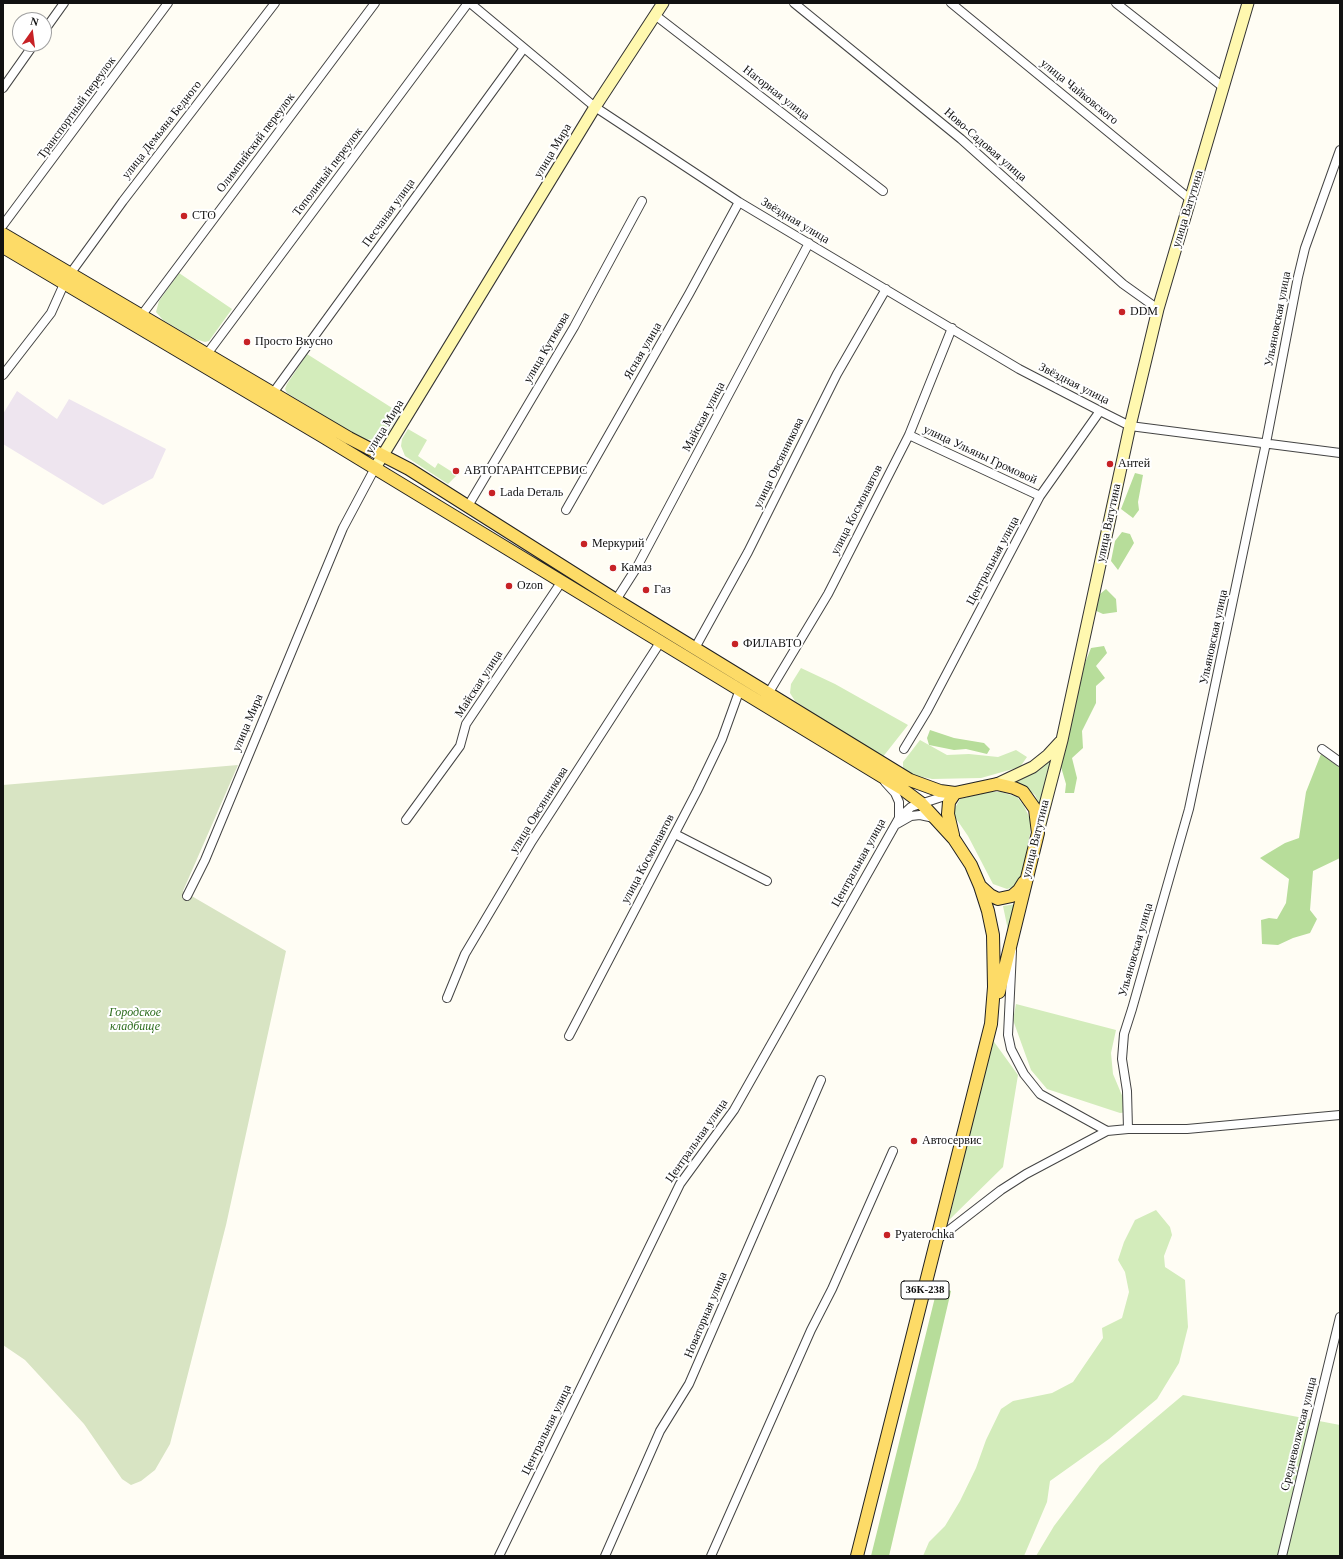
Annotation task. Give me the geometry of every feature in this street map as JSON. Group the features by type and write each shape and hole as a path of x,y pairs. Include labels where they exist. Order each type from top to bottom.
{"main road":[{"name":"улица Мира","path":"375,468 595,107 663,3"},
{"name":"улица Ватутина","path":"991,1024 1026,878 1062,740 1130,426 1158,309 1248,3"},
{"path":"3,234 67,279 141,316 349,438 383,455 468,506 616,600 910,780 940,791 955,793 996,784 1033,767 1048,755 1062,740"},
{"name":"36К-238","path":"3,247 67,279 881,776 921,803 954,839 970,865 980,886 988,911 995,957 991,1024 939,1238 857,1556"},
{"path":"996,784 1014,788 1028,797 1035,809 1038,833"},
{"path":"954,839 948,814 949,802 955,793"},
{"path":"980,886 990,895 998,899 1004,898 1019,890 1026,878"}],"street":[{"path":"52,20 64,3"},
{"name":"Транспортный переулок","path":"3,225 168,3"},
{"name":"улица Демьяна Бедного","path":"3,374 51,312 67,279 123,201 275,3"},
{"name":"Олимпийский переулок","path":"141,316 375,3"},
{"name":"Звёздная улица","path":"469,3 595,107 739,202 1019,369 1100,411 1130,426 1340,453"},
{"name":"Тополиный переулок","path":"207,354 469,3"},
{"name":"Ново-Садовая улица","path":"794,3 961,139 1123,284 1158,309"},
{"name":"улица Чайковского","path":"951,3 1191,200"},
{"path":"1116,3 1223,87"},
{"name":"Нагорная улица","path":"655,15 883,191"},
{"name":"Песчаная улица","path":"273,393 524,48"},
{"path":"3,88 28,52"},
{"name":"Ульяновская улица","path":"1128,1129 1127,1092 1122,1059 1124,1034 1190,809 1305,248 1340,150"},
{"name":"улица Кутикова","path":"468,506 574,327 642,201"},
{"name":"Ясная улица","path":"566,510 690,294 739,202"},
{"name":"Майская улица","path":"616,600 641,560 809,243"},
{"name":"улица Овсянникова","path":"695,648 748,552 837,374 886,289"},
{"name":"улица Космонавтов","path":"768,694 828,594 909,435 952,328"},
{"name":"Центральная улица","path":"904,749 927,711 1040,496 1100,411"},
{"name":"улица Ульяны Громовой","path":"909,435 1040,496"},
{"name":"улица Мира","path":"187,896 205,860 343,528 375,468"},
{"name":"Майская улица","path":"406,820 460,746 466,724 562,581"},
{"name":"улица Овсянникова","path":"447,998 465,954 528,848 661,641"},
{"name":"улица Космонавтов","path":"569,1036 675,834 722,739 740,690"},
{"path":"1322,749 1340,762"},
{"path":"881,776 896,793 899,802 898,818"},
{"name":"Центральная улица","path":"499,1556 680,1184 734,1110 898,818 911,807 955,793"},
{"path":"893,827 911,816 920,815 936,818"},
{"path":"675,834 767,881"},
{"path":"1012,936 1013,966 1007,1019 1011,1049 1024,1074 1040,1094 1107,1131"},
{"name":"Новаторная улица","path":"605,1556 660,1431 690,1384 760,1218 821,1080"},
{"path":"939,1238 1001,1190 1026,1174 1107,1131 1128,1129 1188,1129 1340,1115"},
{"path":"711,1556 811,1330 832,1289 893,1151"},
{"name":"Средневолжская улица","path":"1282,1556 1340,1318"}],"shaded area":[{"path":"17,391 57,419 69,399 166,449 153,478 103,505 3,444 3,414"}],"green space":[{"path":"179,273 232,309 209,341 205,342 195,339 163,320 156,312 159,301"},
{"path":"307,354 400,413 389,431 376,439 364,440 287,393 285,389 287,384"},
{"path":"408,429 427,440 418,456 435,468 438,463 457,475 448,484 405,456 401,446 402,439"},
{"path":"1135,473 1143,475 1138,502 1139,510 1133,518 1121,509"},
{"path":"1122,532 1130,534 1134,543 1118,570 1111,561 1115,541"},
{"path":"1106,589 1116,599 1117,612 1103,614 1092,609 1094,599"},
{"path":"1104,646 1107,653 1096,666 1105,678 1096,686 1096,703 1082,731 1083,748 1072,758 1077,778 1074,793 1065,793 1066,784 1061,767 1085,663 1091,648"},
{"path":"801,668 835,684 908,725 882,758 795,701 790,693 791,684"},
{"path":"930,730 954,738 984,743 990,749 987,754 966,749 954,750 929,745 927,738"},
{"path":"920,740 947,755 969,754 998,757 1016,750 1027,757 1020,767 981,778 932,779 913,775 903,770 903,762"},
{"path":"1321,754 1340,768 1340,858 1313,871 1310,910 1317,919 1310,933 1293,938 1278,945 1262,944 1261,920 1269,918 1277,919 1286,903 1289,879 1260,858 1285,843 1299,838 1306,792"},
{"path":"1053,757 1041,808 1035,795 1018,783 1011,782"},
{"name":"Городское кладбище","path":"238,765 183,891 286,951 226,1225 170,1444 155,1470 141,1481 131,1485 122,1479 84,1424 25,1360 3,1345 3,785"},
{"path":"989,792 1001,792 1017,797 1024,806 1031,821 1022,874 1016,886 1007,889 993,884 968,836 955,817 955,808 960,799"},
{"path":"1016,904 1009,935 1003,906"},
{"path":"1016,1004 1116,1030 1111,1053 1113,1074 1129,1112 1120,1113 1047,1089 1031,1070 1013,1020"},
{"path":"992,1039 1018,1075 1003,1167 949,1220"},
{"path":"1156,1210 1170,1227 1172,1235 1164,1256 1165,1267 1185,1280 1188,1327 1179,1363 1157,1399 1109,1439 1050,1481 1047,1502 1024,1556 923,1556 929,1542 945,1526 960,1501 1001,1409 1013,1401 1052,1393 1073,1382 1103,1338 1102,1328 1122,1318 1129,1292 1125,1272 1118,1260 1124,1242 1135,1220"},
{"path":"938,1285 951,1291 889,1556 871,1556"},
{"path":"1183,1395 1340,1425 1340,1556 1036,1556 1054,1526 1100,1465"}],"place":[{"name":"СТО","path":"184,216"},
{"name":"DDM","path":"1122,312"},
{"name":"Просто Вкусно","path":"247,342"},
{"name":"Антей","path":"1110,464"},
{"name":"АВТОГАРАНТСЕРВИС","path":"456,471"},
{"name":"Lada Dеталь","path":"492,493"},
{"name":"Меркурий","path":"584,544"},
{"name":"Камаз","path":"613,568"},
{"name":"Ozon","path":"509,586"},
{"name":"Газ","path":"646,590"},
{"name":"ФИЛАВТО","path":"735,644"},
{"name":"Автосервис","path":"914,1141"},
{"name":"Pyaterochka","path":"887,1235"}]}
